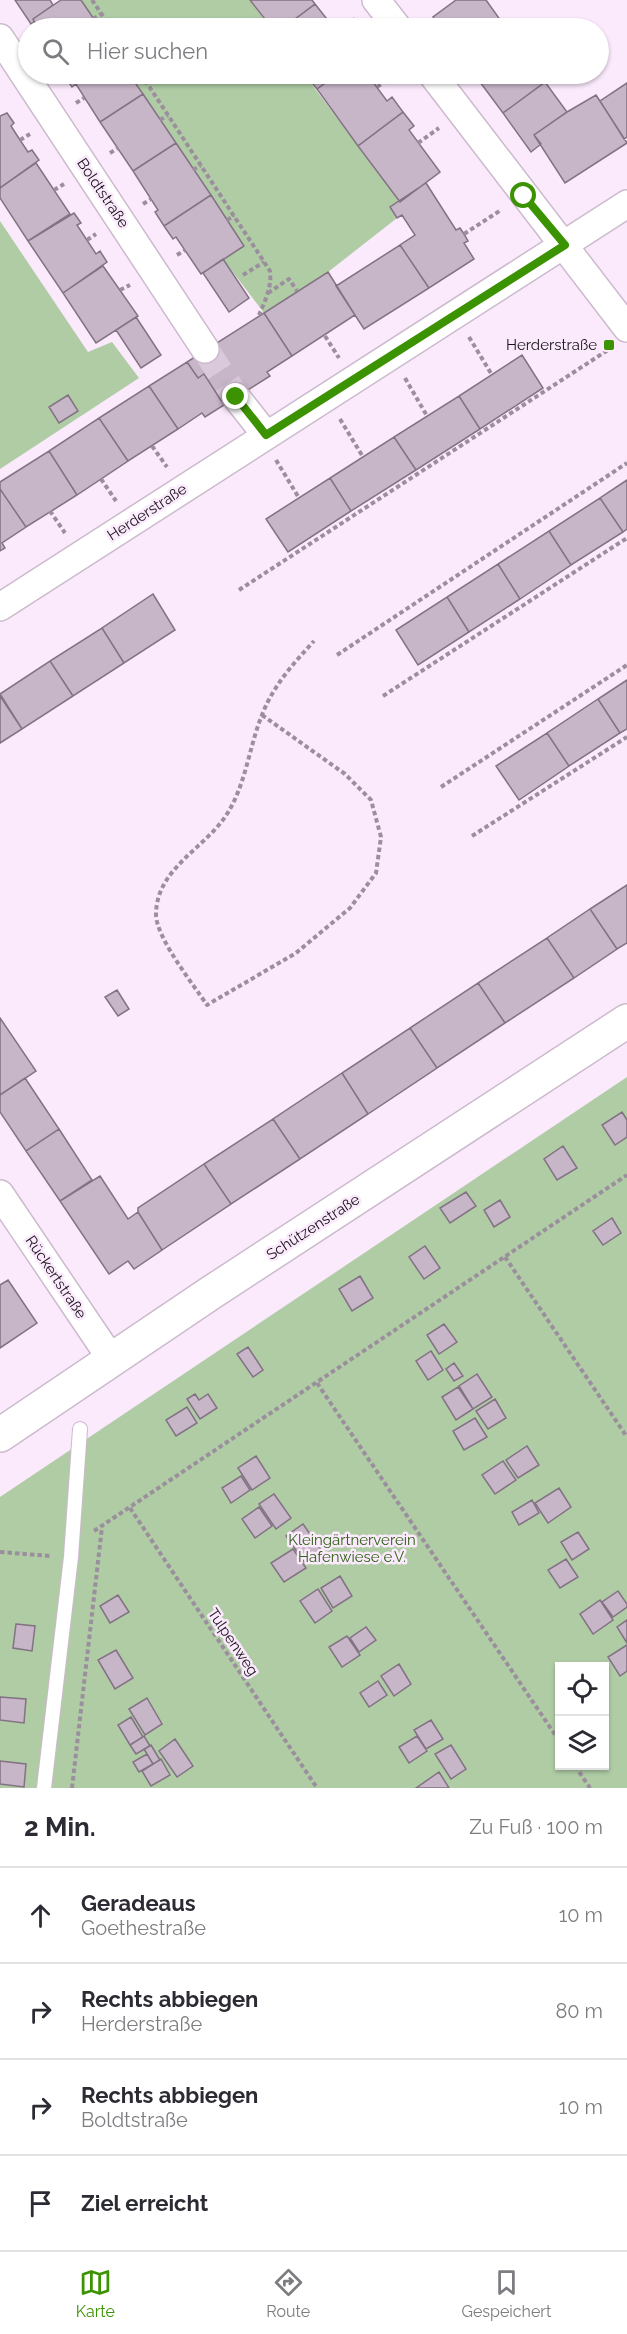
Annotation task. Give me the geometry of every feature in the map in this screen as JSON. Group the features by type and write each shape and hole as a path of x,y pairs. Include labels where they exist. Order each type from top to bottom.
{"street":[{"path":"376,0 390,18"},
{"name":"Boldtstraße","path":"0,38 18,65"},
{"name":"Boldtstraße","path":"30,84 205,350"},
{"path":"440,84 524,196 565,245 622,336"},
{"name":"Herderstraße","path":"0,607 627,204"},
{"path":"236,397 264,436"},
{"name":"Schützenstraße","path":"0,1435 627,1021"},
{"name":"Rückertstraße","path":"0,1194 112,1360"}],"lane":[{"path":"44,1788 74,1530 80,1429"}],"path":[{"path":"92,0 104,18"},
{"path":"95,18 101,14"},
{"path":"148,84 270,271 268,294 259,315"},
{"path":"377,87 381,84"},
{"path":"160,120 168,115"},
{"path":"418,143 442,126"},
{"path":"193,170 201,165"},
{"path":"464,234 511,204"},
{"path":"227,220 234,216"},
{"path":"243,275 264,262"},
{"path":"268,294 289,279 297,291"},
{"path":"456,314 492,375"},
{"path":"239,590 622,336"},
{"path":"392,355 427,416"},
{"path":"327,396 363,457"},
{"path":"264,436 299,498"},
{"path":"337,655 627,463"},
{"path":"383,696 627,538"},
{"path":"262,715 345,774 371,800 381,837 376,873 350,908 296,953 207,1005 160,933 156,916 158,895 168,876 227,814 240,788 262,715 279,680 314,641"},
{"path":"441,787 627,664"},
{"path":"472,836 627,736"},
{"path":"74,1530 91,1533 102,1526 627,1175"},
{"path":"505,1257 627,1437"},
{"path":"317,1383 555,1735"},
{"name":"Tulpenweg","path":"130,1508 317,1788"},
{"path":"72,1788 102,1526"},
{"path":"0,1552 71,1557"},
{"path":"578,1770 590,1788"}],"green space":[{"path":"81,0 250,0 264,18 93,18"},
{"path":"136,84 312,84 400,202 390,207 397,218 328,272 264,313 223,259 244,246"},
{"path":"0,221 88,352 112,342 139,378 0,469"},
{"name":"Kleingärtnerverein Hafenwiese e.V.","path":"627,1077 627,1788 0,1788 0,1497"}],"building":[{"path":"15,0 50,0 53,5 34,18 27,18"},
{"path":"61,0 81,0 93,18 34,18"},
{"path":"250,0 312,0 315,4 296,18 264,18"},
{"path":"456,0 486,0 499,18 434,18"},
{"path":"315,4 326,18 296,18"},
{"path":"627,83 627,137 624,139 600,101"},
{"path":"76,84 136,84 143,94 100,122"},
{"path":"313,84 324,84 317,89"},
{"path":"324,84 374,84 387,101 392,97 403,112 358,146 317,89"},
{"path":"481,84 542,84 503,113"},
{"path":"542,84 546,84 567,112 534,135 541,144 531,152 503,113"},
{"path":"143,94 176,143 133,171 100,122"},
{"path":"596,95 627,143 565,183 534,135"},
{"path":"403,112 414,126 409,130 440,172 400,202 358,146"},
{"path":"7,113 14,123 11,126 28,152 32,150 39,160 0,188 0,116"},
{"path":"176,143 211,195 164,226 155,212 158,210 133,171"},
{"path":"36,163 70,214 28,241 0,198 0,188"},
{"path":"426,183 456,230 460,228 464,234 468,241 464,243 474,259 429,288 400,245 415,235 402,215 397,218 390,207"},
{"path":"211,195 244,246 201,274 176,237 173,239 164,226"},
{"path":"74,213 81,223 77,225 96,254 100,251 107,262 63,293 28,241"},
{"path":"400,245 429,288 364,329 336,286"},
{"path":"223,259 249,298 229,312 203,273"},
{"path":"103,266 138,316 96,343 63,293"},
{"path":"328,272 355,315 292,356 264,313"},
{"path":"264,313 292,356 267,372 270,376 224,405 204,374 198,378 187,362"},
{"path":"136,317 161,355 141,368 116,330"},
{"path":"522,355 543,388 480,429 459,396"},
{"path":"187,362 198,378 204,374 224,405 205,417 202,413 178,429 149,386"},
{"path":"149,386 178,429 128,461 99,418"},
{"path":"68,395 78,411 59,423 49,407"},
{"path":"459,396 480,429 416,470 394,437"},
{"path":"99,418 128,461 77,495 49,451"},
{"path":"394,437 416,470 351,511 330,478"},
{"path":"49,451 77,495 26,527 0,489 0,482"},
{"path":"330,478 351,511 288,552 266,519"},
{"path":"627,480 627,529 623,532 600,498"},
{"path":"0,489 26,527 2,543 5,548 0,551"},
{"path":"600,498 623,532 571,565 549,531"},
{"path":"549,531 571,565 520,599 498,564"},
{"path":"498,564 520,599 469,632 447,597"},
{"path":"153,594 175,630 124,663 102,628"},
{"path":"447,597 469,632 418,665 396,630"},
{"path":"102,628 124,663 73,696 50,661"},
{"path":"50,661 73,696 22,729 0,694"},
{"path":"627,680 627,729 620,733 598,699"},
{"path":"0,696 22,729 0,743"},
{"path":"598,699 620,733 569,766 547,733"},
{"path":"547,733 569,766 519,800 496,766"},
{"path":"627,885 627,943 617,949 590,909"},
{"path":"590,909 617,949 574,978 547,938"},
{"path":"547,938 574,978 505,1023 478,983"},
{"path":"478,983 505,1023 437,1068 410,1028"},
{"path":"117,990 129,1009 118,1016 105,997"},
{"path":"0,1018 36,1071 0,1095"},
{"path":"410,1028 437,1068 368,1114 342,1073"},
{"path":"342,1073 368,1114 300,1159 273,1119"},
{"path":"25,1078 59,1129 26,1151 0,1112 0,1095"},
{"path":"622,1112 627,1120 627,1137 615,1145 602,1125"},
{"path":"273,1119 300,1159 231,1204 204,1164"},
{"path":"59,1129 92,1180 60,1201 26,1151"},
{"path":"563,1146 577,1168 557,1180 544,1159"},
{"path":"204,1164 231,1204 162,1250 138,1212 138,1208"},
{"path":"100,1176 128,1219 138,1212 162,1250 134,1269 128,1261 109,1274 60,1201"},
{"path":"466,1192 476,1206 450,1223 440,1208"},
{"path":"500,1200 510,1217 494,1227 484,1210"},
{"path":"612,1218 621,1233 603,1245 593,1231"},
{"path":"425,1246 440,1268 424,1279 409,1257"},
{"path":"360,1276 373,1298 352,1311 339,1289"},
{"path":"8,1280 37,1323 0,1348 0,1285"},
{"path":"444,1324 457,1342 439,1354 427,1335"},
{"path":"248,1347 263,1370 253,1377 237,1354"},
{"path":"431,1351 443,1370 428,1380 416,1361"},
{"path":"454,1363 463,1376 454,1381 446,1369"},
{"path":"477,1374 492,1397 473,1409 459,1386"},
{"path":"458,1387 473,1409 456,1420 442,1397"},
{"path":"195,1394 199,1400 208,1394 217,1408 200,1419 187,1399"},
{"path":"495,1399 506,1418 488,1429 476,1411"},
{"path":"187,1407 197,1423 176,1436 166,1420"},
{"path":"475,1418 487,1437 464,1450 453,1431"},
{"path":"527,1446 539,1465 518,1478 506,1460"},
{"path":"256,1456 270,1478 252,1490 238,1468"},
{"path":"503,1461 516,1480 495,1494 482,1475"},
{"path":"241,1476 250,1490 231,1503 222,1488"},
{"path":"559,1488 571,1507 548,1523 535,1503"},
{"path":"274,1494 291,1518 276,1529 259,1504"},
{"path":"532,1500 539,1513 519,1525 512,1512"},
{"path":"259,1507 272,1526 255,1538 242,1519"},
{"path":"303,1524 322,1551 305,1563 286,1536"},
{"path":"578,1532 589,1549 572,1560 561,1542"},
{"path":"293,1549 306,1568 284,1582 271,1563"},
{"path":"566,1559 578,1577 560,1588 548,1570"},
{"path":"340,1576 352,1596 333,1608 321,1588"},
{"path":"318,1589 332,1611 315,1623 300,1601"},
{"path":"618,1591 627,1607 613,1617 602,1602"},
{"path":"118,1595 129,1612 110,1623 100,1606"},
{"path":"600,1600 613,1620 593,1634 580,1614"},
{"path":"627,1620 627,1643 617,1627"},
{"path":"16,1624 35,1626 32,1651 13,1648"},
{"path":"366,1627 376,1640 359,1652 350,1638"},
{"path":"347,1636 360,1655 342,1667 329,1647"},
{"path":"627,1645 627,1671 620,1676 608,1657"},
{"path":"116,1650 133,1678 115,1689 98,1660"},
{"path":"399,1664 411,1684 394,1696 381,1676"},
{"path":"378,1681 387,1695 369,1707 360,1693"},
{"path":"0,1697 26,1699 24,1723 0,1720"},
{"path":"147,1698 162,1724 145,1735 129,1709"},
{"path":"131,1717 143,1737 130,1745 118,1725"},
{"path":"431,1720 443,1739 426,1749 414,1730"},
{"path":"144,1736 150,1746 136,1754 130,1745"},
{"path":"417,1736 427,1751 409,1763 399,1747"},
{"path":"175,1739 193,1766 177,1777 159,1751"},
{"path":"151,1745 160,1760 153,1764 144,1749"},
{"path":"451,1745 466,1769 451,1779 435,1754"},
{"path":"147,1754 153,1764 139,1772 133,1762"},
{"path":"161,1759 170,1775 151,1786 142,1771"},
{"path":"0,1761 26,1764 24,1787 0,1784"},
{"path":"439,1772 449,1788 416,1788"}],"tunnel":[{"path":"205,349 236,397"}],"place":[{"name":"Herderstraße","path":"609,345"}],"route":[{"path":"236,397 266,435 565,245 524,196"}]}
